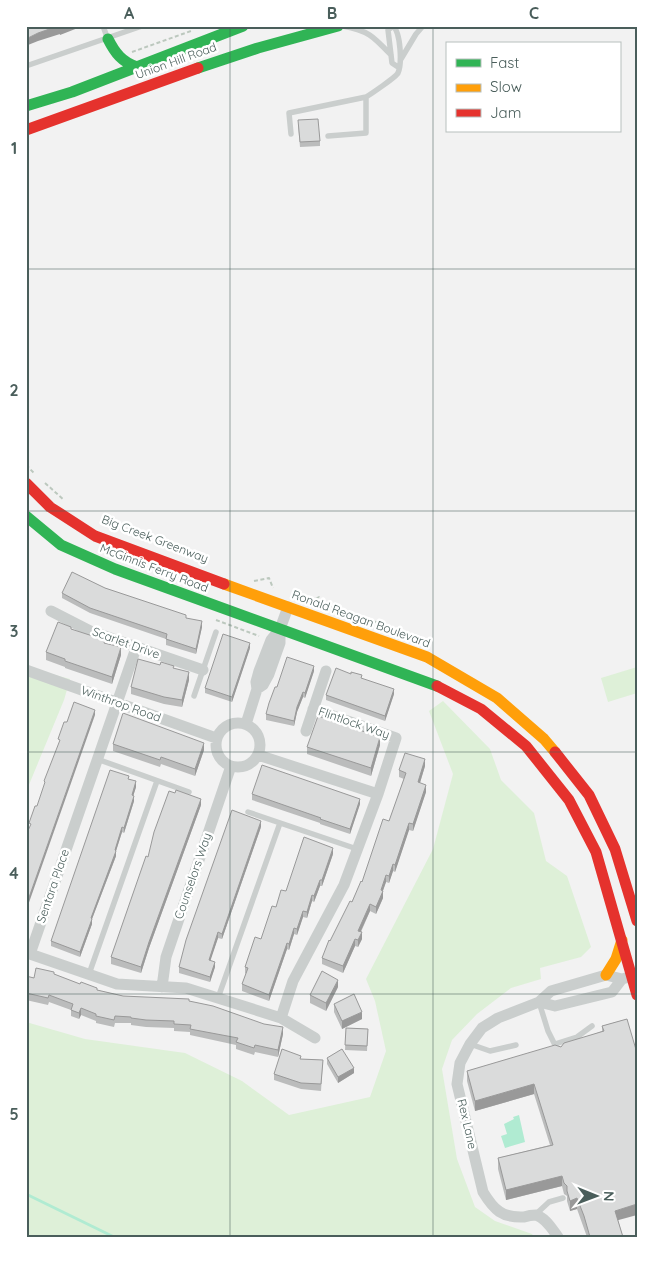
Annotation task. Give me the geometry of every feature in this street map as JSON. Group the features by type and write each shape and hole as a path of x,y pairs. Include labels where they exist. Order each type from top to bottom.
{"main road":[{"name":"Union Hill Road","path":"26,106 72,92 243,26"},
{"name":"Union Hill Road","path":"26,130 240,52 338,26"},
{"path":"108,39 119,59 128,65 137,67"},
{"path":"104,79 111,62 108,39"},
{"name":"Ronald Reagan Boulevard","path":"26,484 50,507 95,536 427,657 497,698 544,739 589,795 614,850 637,921"},
{"name":"McGinnis Ferry Road","path":"26,516 61,544 115,569 280,629"},
{"path":"280,629 430,682 481,709 526,746 568,800 596,852 622,940 630,977 637,995"},
{"path":"606,975 616,959 622,940"}],"street":[{"path":"246,724 257,689 263,684 269,674 280,643 280,629 288,607"},
{"name":"Scarlet Drive","path":"51,611 90,631 203,670"},
{"name":"Sentara Place","path":"136,648 30,954 117,984 186,988 281,1018 315,1038"},
{"name":"Winthrop Road","path":"26,670 216,738"},
{"path":"306,731 326,671"},
{"name":"Flintlock Way","path":"313,709 396,738 378,794"},
{"path":"229,724 246,724 258,736 260,747 258,755 252,763 246,766 241,768 231,766 219,758 215,748 216,738 220,731 229,724"},
{"path":"258,755 378,794 344,885 293,981 281,1018"},
{"name":"Counselors Way","path":"162,987 166,957 231,766"},
{"path":"606,975 630,977"},
{"name":"Rex Lane","path":"535,1215 522,1217 508,1216 493,1208 483,1192 458,1084 460,1063 470,1044 482,1028 498,1018 538,1002 551,991 606,975"},
{"name":"Rex Lane","path":"538,1002 555,1006 612,992 630,977"},
{"path":"535,1215 548,1222 558,1237"}],"lane":[{"path":"104,26 108,39"},
{"path":"26,66 142,26"},
{"path":"343,26 360,29 373,35 391,55"},
{"path":"398,67 392,63 391,55 388,30 393,26 397,30 401,59"},
{"path":"291,134 289,113 366,97 398,73 401,59 423,26"},
{"path":"328,136 366,133 366,97"},
{"path":"194,696 216,632"},
{"path":"97,759 189,792"},
{"path":"89,974 157,781"},
{"path":"248,812 357,849"},
{"path":"218,998 280,823"},
{"path":"538,1002 548,1031 559,1053"},
{"path":"555,1044 577,1037 592,1026"},
{"path":"470,1044 490,1050 516,1045"},
{"path":"535,1215 549,1202 563,1198"}],"path":[{"path":"26,465 67,503"},
{"path":"254,581 269,578"}],"shaded area":[{"path":"26,667 70,679 64,700 26,792"},
{"path":"637,667 637,693 608,702 601,678"},
{"path":"443,701 490,749 501,780 534,813 546,861 567,876 591,947 581,957 540,968 541,979 511,988 477,1014 452,1040 442,1069 457,1159 475,1207 495,1221 532,1234 534,1237 26,1237 26,1022 85,1039 185,1053 242,1081 289,1115 370,1097 386,1051 375,1001 366,979 433,849 453,774 429,711"},
{"path":"519,1115 525,1142 505,1148 501,1136 507,1134 504,1124"}],"building":[{"path":"26,26 58,26 38,33 26,40"},
{"path":"318,119 320,141 300,142 298,120"},
{"path":"72,572 105,588 186,615 186,618 202,621 196,649 166,639 167,634 90,608 62,593"},
{"path":"58,622 71,627 71,629 105,640 104,643 121,647 112,677 65,661 65,659 46,652"},
{"path":"223,634 250,643 232,697 205,688"},
{"path":"287,657 314,666 305,693 303,692 297,707 294,721 266,714"},
{"path":"138,659 160,665 161,662 174,666 173,668 189,672 182,700 164,697 131,687"},
{"path":"336,668 351,674 351,672 362,675 361,678 394,689 385,716 326,695"},
{"path":"74,702 95,710 26,906 26,835 60,740 58,739 64,722 67,722"},
{"path":"123,713 204,743 195,769 161,757 160,760 113,744"},
{"path":"318,716 380,737 371,768 307,747"},
{"path":"405,753 425,759 418,782 426,785 413,824 409,823 395,865 393,864 389,876 386,875 381,890 383,891 376,907 370,904 358,931 362,932 358,940 355,939 343,966 322,958 329,940 362,882 383,819 389,821 406,773 399,770"},
{"path":"262,765 360,799 350,829 252,794"},
{"path":"110,770 129,776 128,779 136,781 132,795 134,796 80,952 51,941"},
{"path":"176,790 201,799 141,967 111,957 146,856 148,857 154,832 169,791 175,793"},
{"path":"232,810 261,821 222,934 218,932 209,960 215,962 210,977 179,967 186,940"},
{"path":"304,837 333,848 322,880 320,880 314,896 312,895 307,912 303,911 297,929 294,928 289,944 287,943 269,995 242,984 248,968 245,967 255,937 261,939 272,906 276,907 281,890 286,891"},
{"path":"36,968 54,972 54,974 80,984 81,982 97,988 97,990 123,996 189,999 189,1001 213,1006 264,1024 283,1027 278,1050 255,1045 254,1048 236,1042 238,1038 190,1029 191,1025 174,1024 174,1021 115,1016 114,1020 96,1016 96,1014 81,1008 79,1013 71,1010 73,1004 49,995 48,998 26,993 26,976 34,978"},
{"path":"322,971 338,980 326,1003 310,995"},
{"path":"354,994 362,1012 342,1021 334,1004"},
{"path":"627,1019 637,1053 637,1204 615,1211 623,1237 590,1237 577,1198 570,1201 567,1186 562,1176 506,1190 498,1158 553,1145 534,1084 475,1101 467,1071 555,1045 561,1047 564,1043 604,1031 602,1026"},
{"path":"346,1028 368,1029 367,1046 345,1045"},
{"path":"282,1049 301,1056 300,1059 323,1060 321,1084 301,1083 274,1074"},
{"path":"342,1049 354,1068 338,1077 327,1058"}],"waterway":[{"path":"26,1194 114,1237"}],"traffic: fast":[{"path":"26,106 72,92 243,26"},
{"path":"198,68 258,48 338,26"},
{"path":"108,39 113,49 120,56 137,67"},
{"path":"26,516 61,545 115,569 437,686"}],"traffic: slow":[{"path":"224,584 427,657 497,698 544,739 555,752"},
{"path":"606,975 616,959 622,940"}],"traffic: jam":[{"path":"26,130 198,68"},
{"path":"26,483 50,507 95,536 224,584"},
{"path":"437,686 481,709 526,746 569,800 596,852 637,995"},
{"path":"555,752 589,795 615,849 637,921"}]}
